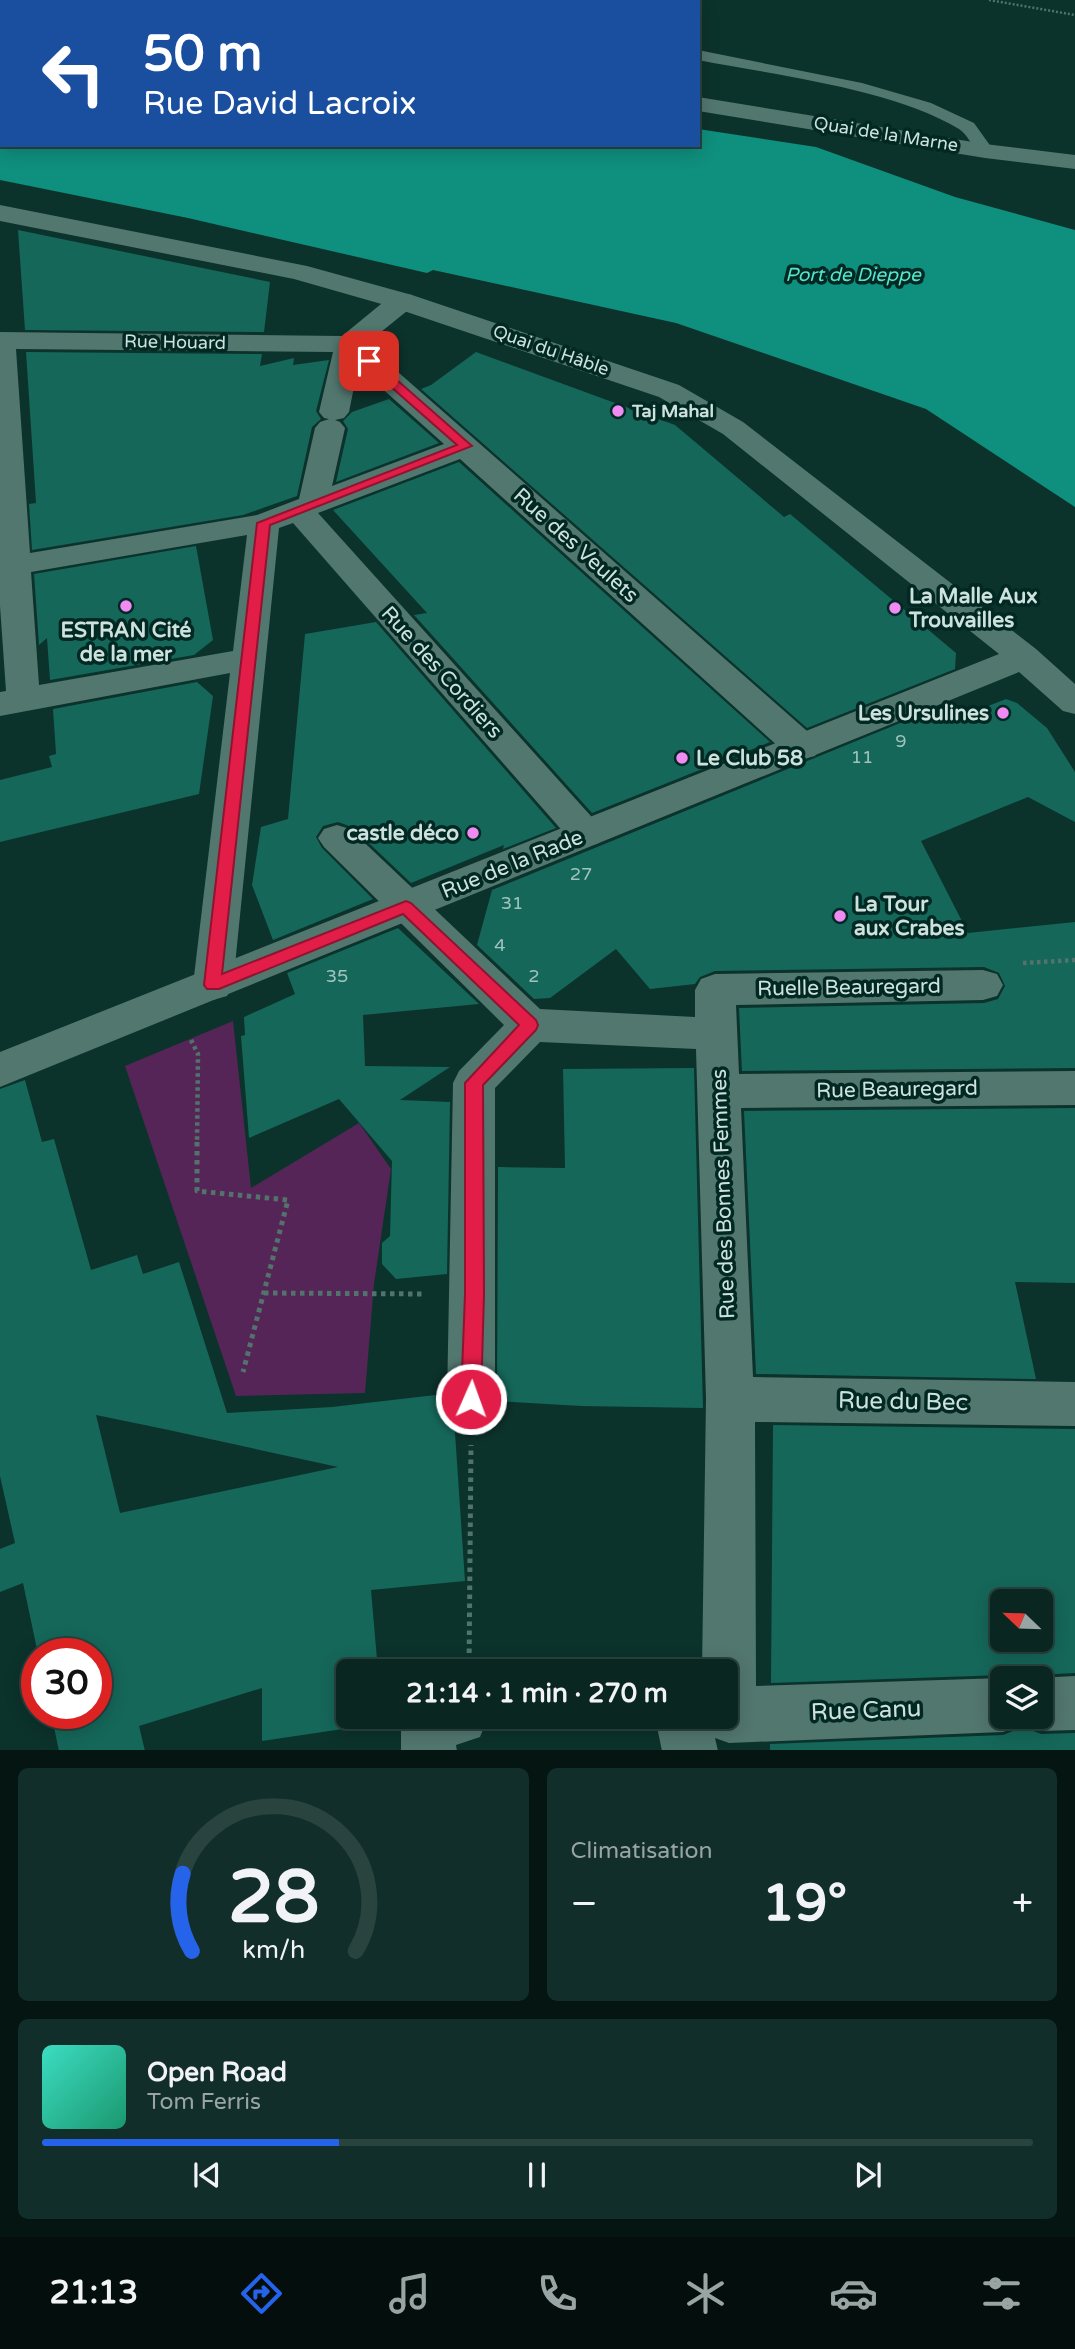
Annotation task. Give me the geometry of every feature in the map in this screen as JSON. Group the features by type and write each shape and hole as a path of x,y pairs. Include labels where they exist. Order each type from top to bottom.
{"street":[{"name":"Quai de la Marne","path":"700,104 987,151 1075,162"},
{"name":"Quai du Hâble","path":"0,212 298,272 402,301 669,391 733,428 763,450 1024,657 1075,703"},
{"path":"305,507 332,419 349,344 402,301"},
{"path":"0,340 21,681 13,701"},
{"name":"Rue Houard","path":"0,340 349,344"},
{"name":"Rue des Veulets","path":"349,344 802,747"},
{"path":"14,565 264,523 466,446"},
{"name":"Rue des Cordiers","path":"305,507 340,558 586,834"},
{"path":"213,985 264,523"},
{"name":"Rue de la Rade","path":"0,1070 1024,657"},
{"path":"13,701 249,659"},
{"path":"337,838 530,1025 717,1034"},
{"name":"Ruelle Beauregard","path":"715,990 983,985"},
{"name":"Rue des Bonnes Femmes","path":"712,1659 730,1399 715,990"},
{"path":"471,1399 474,1083 530,1025"},
{"name":"Rue Beauregard","path":"719,1091 1075,1088"},
{"name":"Rue du Bec","path":"730,1399 1075,1404"},
{"path":"1053,1704 1075,1703"},
{"name":"Rue Canu","path":"738,1722 990,1706"},
{"path":"428,1729 429,1750"}],"lane":[{"path":"700,55 862,88 925,107 968,127 987,151"}],"path":[{"path":"989,0 1075,15"},
{"path":"171,1001 198,1054 197,1191 288,1199 243,1372"},
{"path":"264,1293 474,1294"},
{"path":"468,1659 471,1399"}],"shaded area":[{"path":"233,1021 251,1188 359,1123 391,1169 374,1284 365,1393 236,1396 125,1066"}],"water":[{"name":"Port de Dieppe","path":"700,129 816,147 955,197 1075,230 1075,507 926,409 676,323 433,270 427,273 188,218 0,180 0,147 700,147"}],"building":[{"path":"18,230 270,282 264,332 25,330"},
{"path":"26,352 262,354 260,366 294,358 293,365 329,360 316,411 321,419 312,427 297,496 243,515 32,550 29,504 36,503"},
{"path":"476,352 675,425 784,517 790,514 956,653 955,669 807,728 421,389 431,385"},
{"path":"389,399 439,443 336,482 348,429 343,421 352,412"},
{"path":"459,462 770,742 592,813 414,615 427,613 333,510"},
{"name":"ESTRAN Cité de la mer","path":"196,546 213,640 194,655 50,680 47,638 39,645 34,574"},
{"path":"376,622 556,828 503,849 504,845 411,883 352,827 338,822 323,826 316,837 322,848 373,899 273,940 252,885 261,827 288,819 305,634"},
{"path":"197,682 213,696 199,794 0,842 0,780 52,767 49,756 56,754 53,709"},
{"path":"1006,699 1017,703 1047,728 1075,772 1075,822 1028,797 921,841 968,933 1075,922 1075,1068 742,1071 739,1008 984,1003 998,999 1005,986 999,973 984,967 715,971 700,977 695,984 650,989 616,949 550,998 534,999 477,945 492,890 949,703 945,723"},
{"path":"398,928 479,1004 363,1015 365,1066 450,1067 400,1100 450,1102 447,1274 396,1279 382,1264 382,1243 390,1236 392,1161 339,1099 249,1138 241,1036 245,1035 244,1017 295,994 287,973"},
{"path":"694,1068 703,1408 581,1406 497,1401 498,1167 565,1168 563,1069"},
{"path":"25,1080 42,1142 54,1139 91,1270 137,1255 143,1274 179,1262 227,1413 332,1407 444,1394 454,1418 465,1581 371,1590 377,1659 336,1659 336,1729 343,1729 262,1741 262,1688 139,1726 145,1750 59,1750 54,1729 112,1729 112,1638 35,1638 23,1583 0,1592 0,1549 15,1543 0,1476 0,1089","holes":["96,1415 338,1467 120,1513"]},
{"path":"1075,1108 1075,1283 1015,1282 1036,1379 756,1374 744,1111"},
{"path":"773,1425 1075,1429 1075,1673 1053,1674 1053,1666 990,1666 990,1675 771,1683"},
{"path":"1018,1729 1028,1729 1041,1734 1075,1733 1075,1750 770,1750 770,1744 1003,1735"}],"place":[{"name":"Taj Mahal","path":"618,411"},
{"name":"ESTRAN Cité de la mer","path":"126,606"},
{"name":"La Malle Aux Trouvailles","path":"895,608"},
{"name":"Les Ursulines","path":"1003,713"},
{"name":"Le Club 58","path":"682,758"},
{"name":"castle déco","path":"473,833"},
{"name":"La Tour aux Crabes","path":"840,916"}],"route":[{"path":"369,361 466,446 264,523 213,985 406,907 530,1025 474,1083 471,1399"}]}
